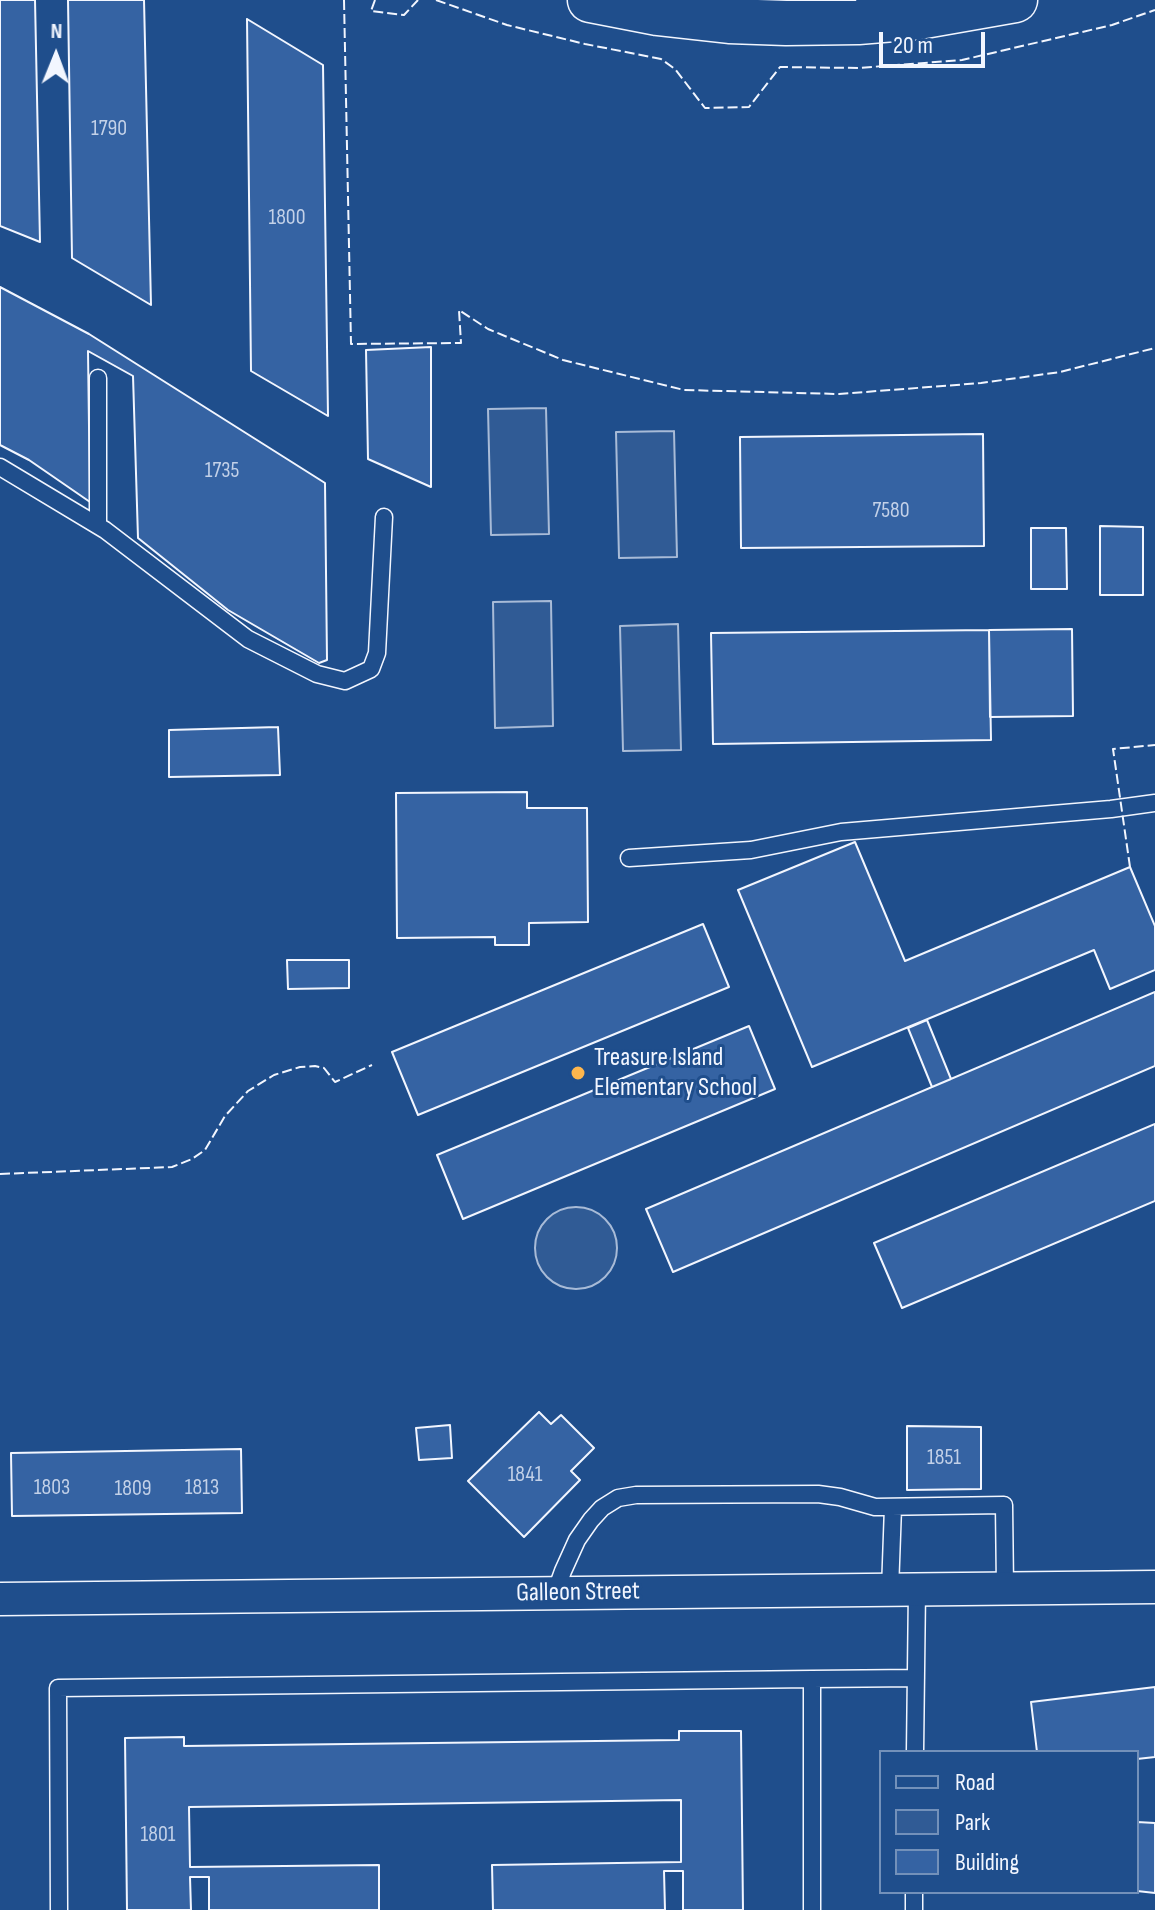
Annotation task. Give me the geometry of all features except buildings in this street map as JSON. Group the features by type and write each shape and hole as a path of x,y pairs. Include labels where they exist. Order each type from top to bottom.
{"main road":[{"path":"590,0 657,13 729,10 786,23 918,17 1015,0"}],"street":[{"name":"Galleon Street","path":"0,1599 1155,1587"}],"lane":[{"path":"98,378 98,525"},
{"path":"0,467 98,525 248,639 317,674 345,681 371,669 377,653 384,517"},
{"path":"629,858 751,850 841,832 1155,803"},
{"path":"555,1593 577,1540 591,1520 618,1498 636,1495 818,1494 875,1507 1004,1505 1005,1588"},
{"path":"893,1507 916,1678 915,1750"},
{"path":"59,1910 58,1688 916,1678"},
{"path":"812,1679 812,1910"}],"green space":[{"path":"546,408 549,534 491,535 488,409"},
{"path":"674,431 677,557 619,558 616,432"},
{"path":"551,601 553,726 495,728 493,602"},
{"path":"678,624 681,750 623,751 620,626"},
{"path":"576,1207 592,1211 605,1219 613,1232 617,1248 613,1264 605,1277 592,1285 576,1289 560,1285 547,1277 539,1264 535,1248 539,1232 547,1219 560,1211"}],"fence":[{"path":"344,0 351,344 461,343 459,310 488,329 563,360 684,390 839,394 981,383 1060,372 1155,348"},
{"path":"375,0 371,11 404,15 418,0"},
{"path":"436,0 507,25 661,59 675,69 705,108 749,107 780,67 858,68 962,60 1112,25 1155,10"},
{"path":"1130,867 1113,749 1155,745"},
{"path":"0,1174 172,1167 205,1150 225,1116 248,1091 274,1075 315,1066 324,1068 335,1082 372,1065"}],"place":[{"name":"Treasure Island Elementary School","path":"578,1073"}]}
